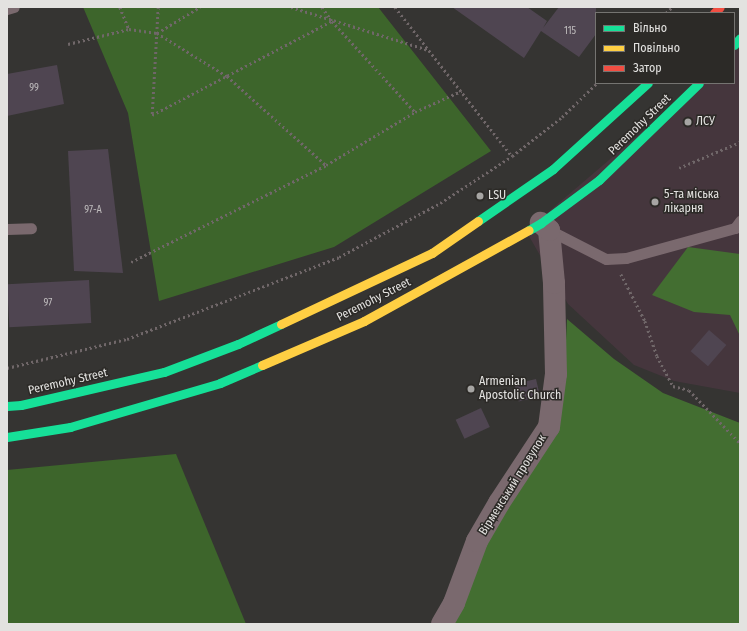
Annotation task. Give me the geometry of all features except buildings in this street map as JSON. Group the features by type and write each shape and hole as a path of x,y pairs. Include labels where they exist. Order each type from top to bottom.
{"main road":[{"name":"Peremohy Street","path":"7,406 21,405 164,372 238,344 432,253 552,169 647,84"},
{"name":"Peremohy Street","path":"7,437 70,427 220,383 364,320 545,227 599,180 668,115 698,84"}],"street":[{"name":"Вірменський провулок","path":"442,624 454,603 477,541 499,503 549,427 556,374 554,282 545,227"}],"lane":[{"path":"7,9 14,7"},
{"path":"545,227 606,259 626,258 735,228 740,222"},
{"path":"7,229 31,228"}],"path":[{"path":"120,7 129,29"},
{"path":"158,7 152,115 332,21"},
{"path":"157,33 200,7"},
{"path":"291,7 428,50"},
{"path":"322,7 332,21 416,112"},
{"path":"395,7 512,156"},
{"path":"68,44 129,29 157,33 227,76 326,165"},
{"path":"7,368 127,339 339,257 440,203 512,156 562,117 596,84"},
{"path":"131,262 326,165 416,112 461,91"},
{"path":"679,168 740,142"},
{"path":"606,259 621,275 645,321 657,356 673,386 689,390 740,443"}],"shaded area":[{"name":"5-та міська лікарня","path":"740,38 740,393 674,381 634,365 568,304 526,231 698,84 735,84 735,44"}],"green space":[{"path":"83,7 378,7 491,151 334,247 159,301 128,113"},
{"path":"688,247 740,254 740,336 730,315 694,312 652,295"},
{"path":"567,319 614,359 663,393 740,423 740,624 442,624 564,383"},
{"path":"176,454 246,624 7,624 7,470"}],"traffic: fast":[{"path":"735,44 740,38"},
{"path":"478,221 553,169 647,84"},
{"path":"529,230 541,223 599,180 698,84"},
{"path":"7,406 21,405 164,372 238,344 281,324"},
{"path":"7,437 70,427 220,383 262,365"}],"traffic: slow":[{"path":"281,324 432,253 478,221"},
{"path":"262,365 364,321 529,230"}],"traffic: jam":[{"path":"715,12 720,7"}],"place":[{"name":"ЛСУ","path":"688,122"},
{"name":"LSU","path":"480,196"},
{"name":"5-та міська лікарня","path":"655,202"},
{"name":"Armenian Apostolic Church","path":"471,389"}]}
